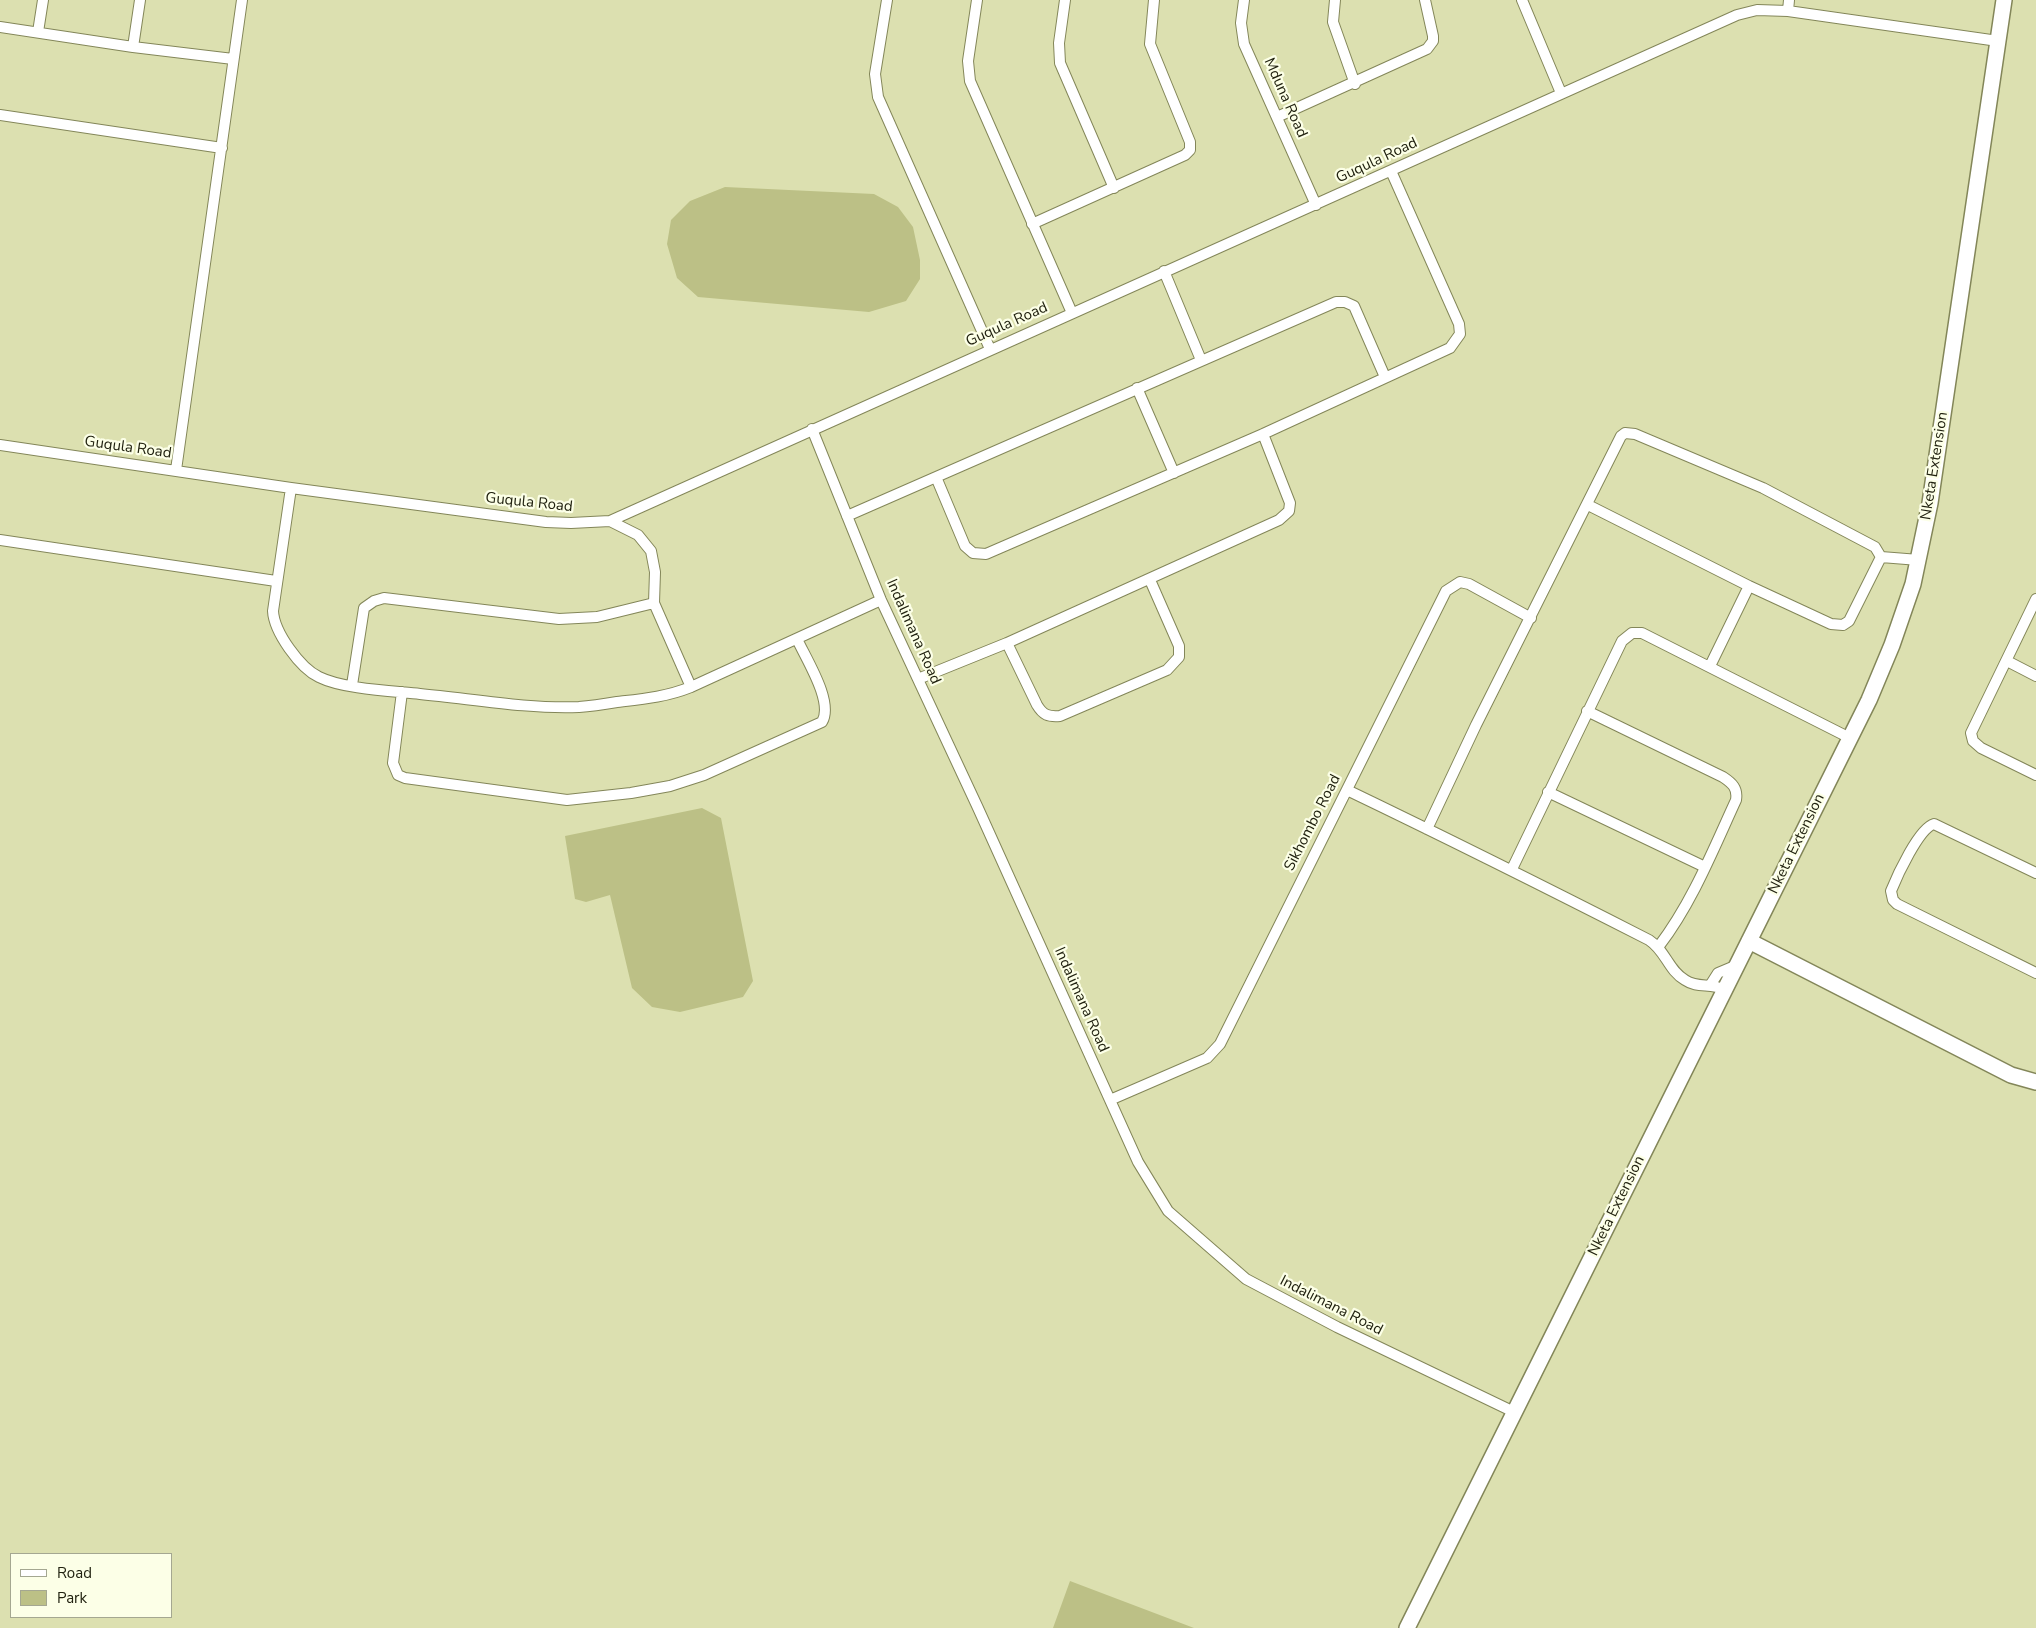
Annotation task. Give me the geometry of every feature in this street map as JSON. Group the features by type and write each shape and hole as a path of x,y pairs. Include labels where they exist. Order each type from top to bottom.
{"street":[{"path":"38,32 42,0"},
{"path":"133,47 140,0"},
{"path":"176,470 242,0"},
{"path":"887,0 875,74 878,96 990,349"},
{"path":"977,0 968,61 968,75 1072,313"},
{"path":"1065,0 1059,43 1060,63 1114,188"},
{"path":"1032,224 1185,155 1190,150 1190,142 1150,44 1154,0"},
{"name":"Mduna Road","path":"1244,0 1241,23 1244,44 1316,205"},
{"path":"1335,0 1333,22 1355,84"},
{"path":"1277,117 1355,84 1431,46 1434,36 1425,0"},
{"path":"1522,0 1561,94"},
{"path":"1788,11 1790,0"},
{"name":"Nketa Extension","path":"1407,1628 1514,1412 1718,987 1737,965 1850,738 1892,645 1919,560 1936,471 2004,0"},
{"name":"Guqula Road","path":"0,445 292,488 546,522 571,524 610,521 1737,14 1757,10 1788,11 1998,41"},
{"path":"0,27 133,47 233,59"},
{"path":"0,115 222,148"},
{"path":"936,477 965,546 973,552 986,554 1263,434 1450,348 1460,334 1456,313 1391,171"},
{"path":"1164,271 1201,360"},
{"path":"847,516 1201,360 1341,301 1351,304 1356,310 1385,377"},
{"path":"1137,388 1174,473"},
{"name":"Indalimana Road","path":"812,429 881,600 1138,1162 1168,1211 1246,1279 1288,1303 1514,1412"},
{"path":"918,678 1007,643 1150,580 1279,520 1289,512 1290,503 1288,493 1263,434"},
{"path":"1428,829 1588,505 1618,439 1625,434 1635,434 1769,491 1875,547 1881,557"},
{"path":"292,488 276,581 273,618 282,638 313,674 327,680 352,685 527,705 582,706 659,698 691,687 881,600"},
{"path":"1588,505 1825,622 1843,625 1853,615 1881,557"},
{"path":"610,521 638,535 651,551 656,572 654,603 691,687"},
{"path":"0,540 276,581"},
{"path":"1881,557 1919,560"},
{"path":"1007,643 1036,705 1041,712 1052,717 1060,716 1167,670 1178,660 1179,646 1150,580"},
{"name":"Sikhombo Road","path":"1110,1100 1176,1073 1214,1053 1441,599 1451,586 1460,582 1469,584 1531,618"},
{"path":"1710,666 1750,586"},
{"path":"352,685 364,608 379,600 390,599 559,619 597,617 654,603"},
{"path":"2036,599 2007,661 1973,726 1972,737 1980,748 2036,775"},
{"path":"1512,869 1587,710 1622,641 1632,633 1642,633 1850,738"},
{"path":"402,692 393,763 398,775 405,778 567,800 638,792 670,786 704,775 822,722 825,716 825,701 797,639"},
{"path":"2007,661 2036,676"},
{"path":"1587,710 1723,777 1733,784 1736,792 1736,800 1682,913 1659,946"},
{"path":"1347,790 1428,829 1484,859 1512,869 1659,946 1672,967 1683,979 1699,986 1718,987"},
{"path":"1548,792 1624,830 1705,866"},
{"path":"2036,873 1934,824 1928,826 1921,834 1891,891 1893,900 1897,904 2036,973"},
{"path":"1749,941 2011,1075 2036,1082"}],"green space":[{"path":"725,187 874,194 898,207 913,227 920,260 920,279 906,301 869,312 698,297 677,278 667,244 671,220 690,201"},
{"path":"702,808 721,818 753,981 743,997 680,1012 652,1007 632,988 610,895 586,902 575,899 565,836"},
{"path":"1070,1581 1194,1628 1053,1628"}]}
